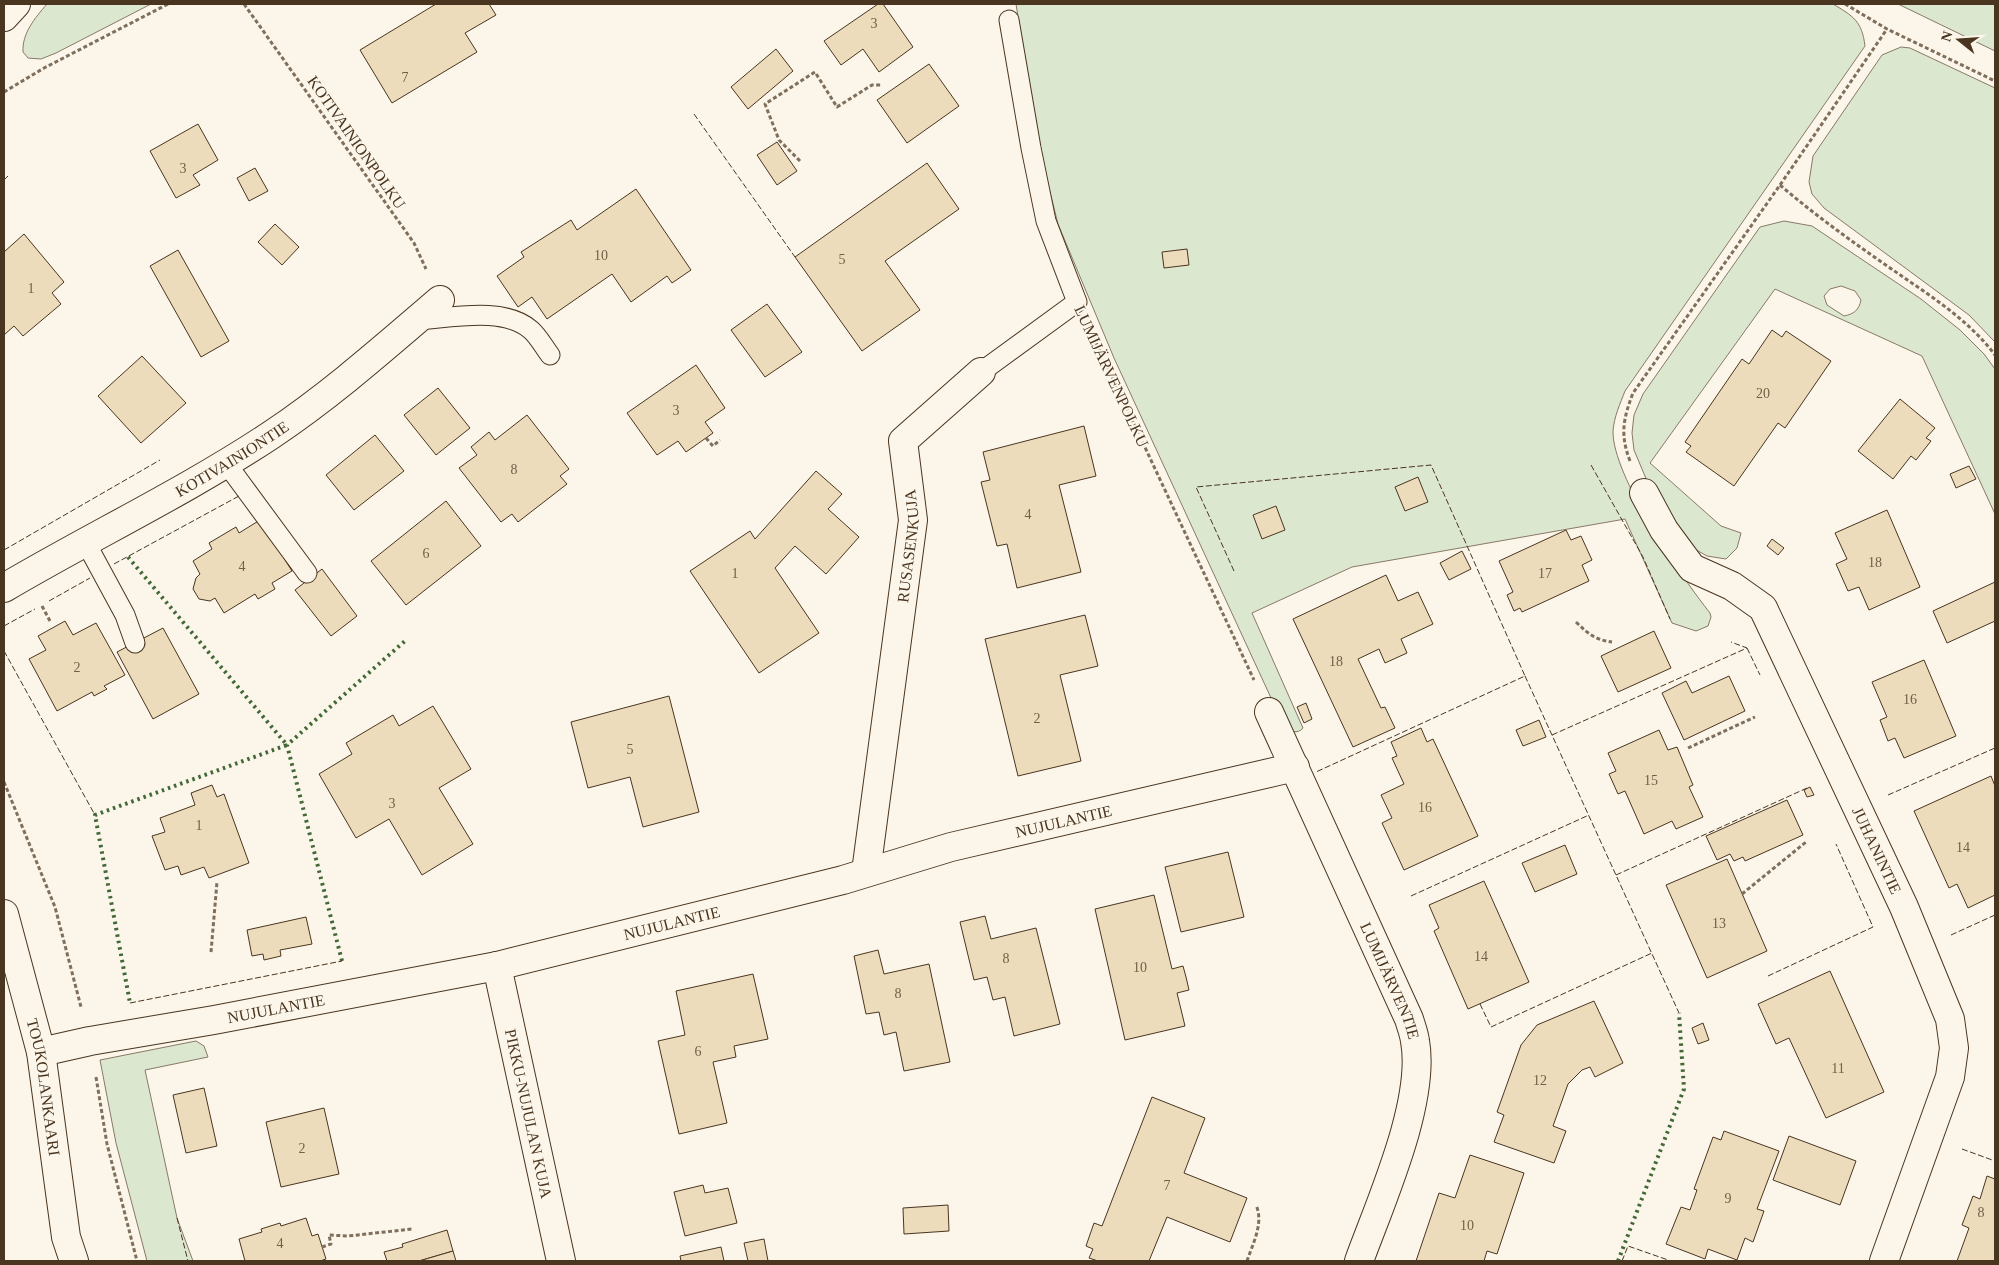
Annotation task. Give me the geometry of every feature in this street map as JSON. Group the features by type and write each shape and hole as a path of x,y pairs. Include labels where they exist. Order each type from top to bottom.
{"street":[{"path":"4,17 16,4"},
{"name":"KOTIVAINIONTIE","path":"4,588 86,544 270,436 341,384 440,300"},
{"name":"RUSASENKUJA","path":"866,872 913,520 903,441 981,372"},
{"name":"JUHANINTIE","path":"1644,494 1664,530 1692,568 1732,586 1763,608 1904,907 1950,1020 1954,1048 1950,1077 1884,1261"},
{"name":"LUMIJÄRVENTIE","path":"1270,712 1409,1019 1416,1041 1413,1097 1402,1146 1358,1261"},
{"name":"NUJULANTIE","path":"41,1052 90,1041 214,1020 498,966 843,880 951,847 1295,767"},
{"name":"TOUKOLANKAARI","path":"4,914 41,1052 66,1237 74,1261"},
{"name":"PIKKU-NUJULAN KUJA","path":"498,966 561,1261"}],"lane":[{"name":"LUMIJÄRVENPOLKU","path":"1009,20 1031,148 1046,221 1077,302"},
{"name":"RUSASENKUJA","path":"981,372 1077,302"},
{"path":"417,320 483,315 508,317 531,330 550,355"},
{"path":"226,463 307,573"},
{"path":"86,544 125,615 135,643"}],"path":[{"path":"4,92 44,68 168,4"},
{"name":"KOTIVAINIONPOLKU","path":"244,4 414,244 440,300"},
{"path":"1846,4 1887,30 1995,81"},
{"path":"1644,494 1626,450 1623,433 1625,414 1633,393 1780,186 1887,30"},
{"path":"800,161 780,140 765,104 815,72 837,107 872,85 881,85"},
{"path":"1780,186 1817,217 1965,322 1995,355"},
{"name":"LUMIJÄRVENPOLKU","path":"1077,302 1270,712"},
{"path":"706,438 713,446 720,440"},
{"path":"1576,622 1589,635 1600,640 1612,642"},
{"path":"1688,748 1755,717"},
{"path":"1742,894 1806,842"},
{"path":"211,952 217,882"},
{"path":"1247,1261 1258,1229 1260,1214 1256,1205"},
{"path":"322,1246 331,1244 329,1235 348,1236 412,1229"}],"green space":[{"path":"47,4 151,4 56,53 41,59 28,58 23,52 27,32"},
{"path":"1016,4 1833,4 1851,16 1862,31 1865,46 1625,391 1615,421 1613,431 1616,450 1624,473 1636,499 1667,552 1710,613 1711,617 1708,626 1696,631 1672,623 1625,519 1352,567 1252,613 1303,728 1296,732 1284,726 1114,358 1058,224 1039,148"},
{"path":"1898,4 1995,4 1995,51"},
{"path":"1901,47 1910,48 1995,88 1995,342 1969,315 1824,208 1812,194 1809,182 1813,156 1882,55"},
{"path":"1784,221 1812,226 1921,299 1960,330 1984,354 1995,369 1995,514 1922,356 1775,289 1650,463 1721,526 1741,533 1737,548 1726,559 1707,556 1691,547 1647,481 1634,450 1632,433 1634,415 1643,394 1760,227","holes":["1841,286 1855,291 1861,300 1859,306 1853,313 1844,316 1827,305 1824,296 1830,289"]},
{"path":"196,1041 204,1046 208,1057 145,1070 177,1218 193,1261 147,1261 116,1143 100,1060"}],"building":[{"path":"436,4 489,4 496,15 465,33 477,52 392,103 360,50"},
{"path":"878,4 883,4 913,47 879,72 863,49 841,65 824,41"},
{"path":"776,49 793,71 748,109 731,87"},
{"path":"929,64 959,106 907,143 877,100"},
{"path":"198,124 218,160 193,175 200,185 176,198 150,151"},
{"path":"777,142 797,171 777,185 757,155"},
{"path":"927,163 959,209 885,261 920,310 862,351 795,257"},
{"path":"255,168 268,191 249,201 237,178"},
{"path":"636,189 691,270 672,283 667,276 631,302 612,274 547,319 532,297 518,307 497,276 524,257 521,252 571,220 577,230"},
{"path":"275,224 299,247 282,265 258,242"},
{"path":"24,234 64,282 52,293 61,304 23,336 14,326 4,335 4,252"},
{"path":"1187,249 1189,265 1164,268 1162,252"},
{"path":"178,250 229,341 201,357 150,266"},
{"path":"767,304 802,352 765,377 731,330"},
{"path":"1772,330 1782,337 1786,331 1831,361 1785,428 1778,423 1734,486 1686,452 1691,446 1685,442 1742,359 1749,364"},
{"path":"142,356 186,403 141,443 98,396"},
{"path":"696,365 725,408 705,422 713,433 686,452 678,441 657,455 627,413"},
{"path":"438,388 470,428 436,455 404,415"},
{"path":"1900,399 1935,428 1926,438 1931,441 1916,460 1911,456 1893,479 1858,451"},
{"path":"527,415 569,469 560,476 567,484 518,522 512,514 501,522 459,468 477,455 471,447 489,432 495,440"},
{"path":"1084,426 1096,476 1059,485 1081,572 1017,588 1007,544 997,546 981,482 990,480 983,452"},
{"path":"375,435 404,471 354,510 326,475"},
{"path":"1969,466 1976,479 1956,488 1950,474"},
{"path":"816,471 842,494 828,509 859,537 826,574 795,546 775,568 819,633 759,673 690,571 750,531 755,539"},
{"path":"1418,477 1428,502 1405,511 1395,487"},
{"path":"446,501 481,546 406,605 371,561"},
{"path":"1276,506 1285,530 1262,539 1253,515"},
{"path":"1887,510 1920,587 1869,610 1859,587 1848,591 1836,564 1847,559 1835,533"},
{"path":"260,520 292,571 272,583 275,589 258,599 255,594 224,613 215,598 210,601 199,599 193,589 196,578 200,574 193,561 212,549 209,543 236,527 239,533"},
{"path":"1566,530 1571,540 1581,536 1592,560 1582,565 1589,581 1522,612 1520,608 1514,611 1507,595 1513,592 1499,561"},
{"path":"1772,539 1784,548 1778,555 1767,546"},
{"path":"1462,551 1471,569 1449,580 1440,563"},
{"path":"322,569 357,616 331,636 295,590"},
{"path":"1386,575 1398,601 1418,592 1433,624 1401,639 1407,653 1385,663 1379,649 1358,659 1381,708 1385,707 1395,728 1353,747 1293,619"},
{"path":"1995,582 1995,621 1947,643 1933,611"},
{"path":"1085,615 1098,666 1060,675 1081,761 1018,776 985,639"},
{"path":"65,621 73,635 96,623 125,675 104,686 107,689 94,696 92,692 57,711 29,659 46,650 38,636"},
{"path":"163,628 199,694 153,719 117,652"},
{"path":"1654,631 1671,668 1618,692 1601,656"},
{"path":"1924,660 1956,736 1904,758 1895,738 1888,741 1880,720 1887,717 1872,682"},
{"path":"1729,676 1745,711 1684,740 1662,693 1686,681 1692,693"},
{"path":"669,696 699,812 643,827 630,777 588,788 571,722"},
{"path":"1306,703 1312,719 1304,723 1297,707"},
{"path":"433,706 471,769 439,788 473,844 422,875 389,819 356,838 319,774 352,754 346,743 393,715 399,726"},
{"path":"1539,720 1546,737 1523,746 1516,730"},
{"path":"1421,728 1427,742 1433,739 1478,836 1404,870 1382,823 1392,818 1381,795 1404,784 1392,758 1397,756 1391,742"},
{"path":"1659,730 1668,750 1677,747 1693,785 1689,787 1703,817 1676,829 1672,821 1644,834 1625,791 1618,794 1609,774 1616,771 1608,753"},
{"path":"1991,776 1995,786 1995,895 1968,908 1957,884 1949,888 1914,811"},
{"path":"212,785 217,797 224,794 249,863 209,878 204,867 181,875 178,866 165,870 152,836 165,832 160,818 195,805 191,793"},
{"path":"1810,787 1814,795 1807,797 1804,790"},
{"path":"1787,800 1803,835 1745,861 1743,857 1734,861 1730,854 1717,860 1706,836"},
{"path":"1565,845 1577,874 1535,892 1522,863"},
{"path":"1228,852 1244,917 1181,932 1165,867"},
{"path":"1727,859 1767,951 1707,978 1666,885"},
{"path":"1484,881 1529,982 1468,1009 1434,931 1439,928 1429,905"},
{"path":"1154,895 1172,969 1183,966 1186,977 1189,990 1177,993 1185,1026 1125,1040 1095,909"},
{"path":"985,916 991,939 1036,928 1060,1024 1014,1036 1005,997 993,1000 987,977 974,980 960,922"},
{"path":"306,917 312,944 280,950 281,956 264,960 263,954 252,956 247,930"},
{"path":"878,950 884,974 929,964 950,1062 904,1071 896,1032 884,1035 879,1012 866,1014 854,956"},
{"path":"1830,971 1884,1092 1826,1118 1789,1038 1776,1044 1758,1004"},
{"path":"753,974 768,1039 734,1046 736,1057 713,1062 727,1123 679,1134 658,1041 685,1035 676,991"},
{"path":"1594,1001 1623,1063 1595,1077 1590,1067 1582,1070 1568,1084 1553,1126 1566,1131 1554,1163 1494,1142 1504,1115 1497,1112 1521,1045 1537,1025"},
{"path":"1703,1023 1709,1040 1698,1044 1692,1028"},
{"path":"204,1088 217,1146 186,1153 173,1095"},
{"path":"1152,1097 1205,1118 1184,1173 1247,1198 1230,1242 1167,1217 1149,1261 1098,1261 1089,1258 1093,1249 1086,1246 1094,1223 1102,1226"},
{"path":"324,1108 339,1174 281,1187 266,1122"},
{"path":"1724,1131 1779,1151 1757,1209 1764,1211 1753,1242 1745,1238 1737,1260 1708,1249 1705,1259 1666,1244 1681,1207 1690,1210 1697,1190 1694,1189 1713,1137 1721,1140"},
{"path":"1789,1136 1856,1161 1840,1205 1773,1180"},
{"path":"1470,1155 1524,1173 1497,1254 1487,1251 1484,1261 1416,1261 1439,1193 1455,1198"},
{"path":"1987,1176 1995,1179 1995,1261 1957,1261 1969,1228 1962,1225 1973,1196 1980,1199"},
{"path":"703,1185 705,1193 728,1188 737,1223 685,1236 674,1192"},
{"path":"948,1205 949,1231 904,1234 903,1208"},
{"path":"306,1218 312,1236 318,1234 326,1259 320,1261 245,1261 239,1239 262,1232 261,1229 280,1223 281,1226"},
{"path":"447,1230 453,1251 419,1261 387,1261 384,1252 403,1247 402,1244"},
{"path":"764,1239 768,1261 748,1261 744,1243"},
{"path":"721,1247 724,1261 681,1261 680,1256"},
{"path":"453,1251 456,1261 419,1261"}],"hedge":[{"path":"128,557 287,745 95,815 130,1003"},
{"path":"342,961 287,745 406,640"},
{"path":"1618,1261 1684,1089 1679,1013"}],"fence":[{"path":"694,114 795,257"},
{"path":"4,180 8,176"},
{"path":"4,550 160,460"},
{"path":"1234,571 1196,487 1431,465 1525,676 1316,772"},
{"path":"1591,465 1643,557 1670,619"},
{"path":"114,564 239,496"},
{"path":"49,601 90,578"},
{"path":"4,626 35,609"},
{"path":"1552,735 1747,648 1731,642"},
{"path":"1747,648 1760,675"},
{"path":"4,651 95,815"},
{"path":"1525,676 1679,1013"},
{"path":"1888,795 1995,748"},
{"path":"1616,875 1807,788"},
{"path":"1411,896 1589,815"},
{"path":"1768,976 1873,927 1836,844"},
{"path":"1951,935 1995,915"},
{"path":"1480,1004 1491,1027 1652,953"},
{"path":"130,1003 342,961"},
{"path":"1962,1149 1995,1161"},
{"path":"177,1218 188,1261"},
{"path":"1622,1261 1628,1246 1671,1261"}]}
